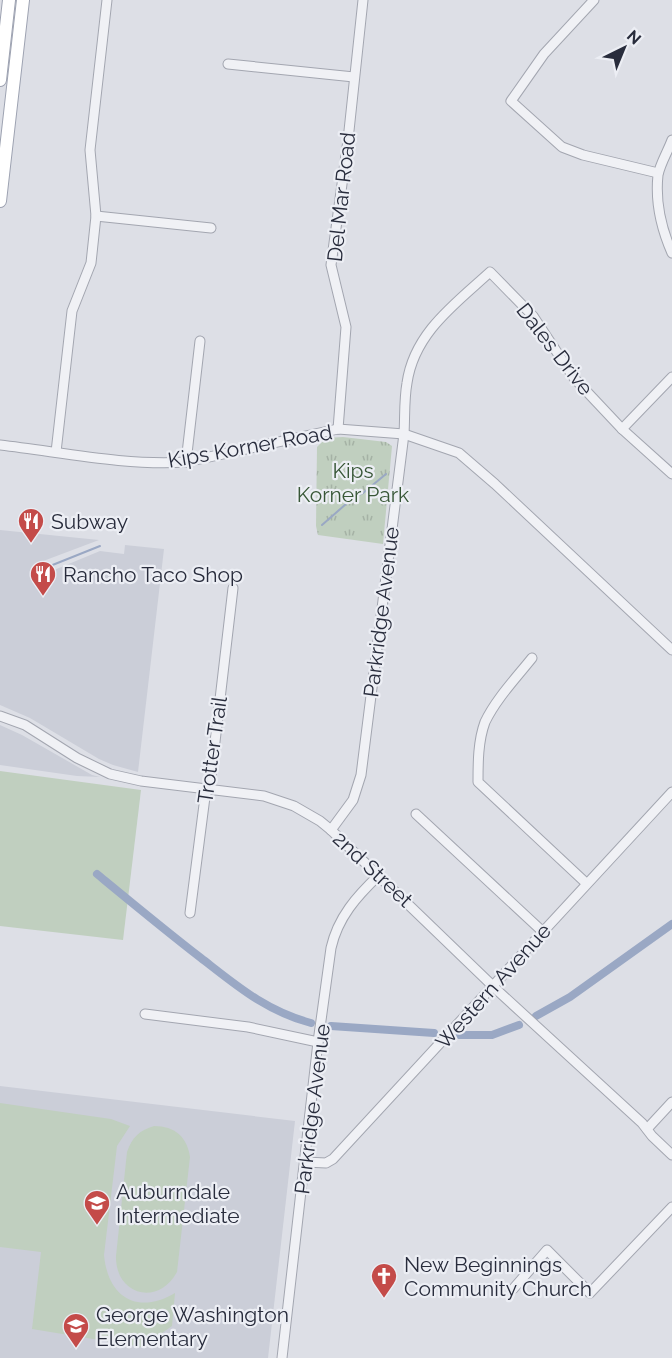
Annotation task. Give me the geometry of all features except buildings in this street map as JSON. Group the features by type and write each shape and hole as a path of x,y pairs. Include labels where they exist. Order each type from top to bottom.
{"main road":[{"path":"0,80 9,0"},
{"path":"0,201 23,0"}],"street":[{"path":"56,452 72,311 91,263 96,216 90,150 107,0"},
{"name":"Del Mar Road","path":"338,429 346,327 331,265 348,140 363,0"},
{"path":"594,0 544,54 511,100 562,147 583,155 658,173"},
{"path":"228,64 354,77"},
{"path":"672,140 658,173 658,203 662,232 672,253"},
{"path":"96,216 211,228"},
{"name":"Dales Drive","path":"490,272 533,316 574,378 622,429 672,474"},
{"name":"Parkridge Avenue","path":"331,830 353,800 361,776 404,434 407,381 417,350 429,328 490,272"},
{"path":"186,462 200,340"},
{"path":"622,429 672,377"},
{"name":"Kips Korner Road","path":"0,445 154,463 186,462 338,429 404,434 459,453 672,650"},
{"name":"Trotter Trail","path":"190,913 233,588"},
{"path":"532,658 501,697 485,723 478,754 478,782 586,883"},
{"name":"2nd Street","path":"0,716 25,725 77,758 110,774 141,781 264,796 281,800 307,813 331,830 672,1155"},
{"name":"Western Avenue","path":"305,1162 326,1163 333,1159 672,792"},
{"path":"416,814 542,931"},
{"name":"Parkridge Avenue","path":"282,1358 318,1042 334,936 345,912 378,875"},
{"path":"145,1014 248,1027 318,1042"},
{"path":"647,1129 672,1102"},
{"path":"513,1289 548,1251 590,1293 672,1207"}],"shaded area":[{"path":"0,530 99,540 38,563 42,575 100,551 124,554 125,545 164,549 138,772 99,759 30,718 0,705"},
{"path":"0,725 92,775 100,777 0,765"},
{"name":"Auburndale Intermediate","path":"0,1086 295,1121 268,1358 0,1358"}],"green space":[{"name":"Kips Korner Park","path":"343,437 386,442 392,446 383,544 318,535 316,526 317,447 326,438"},
{"path":"0,771 141,790 123,940 0,926"},
{"path":"0,1103 111,1119 130,1126 117,1146 104,1255 107,1270 118,1292 137,1302 149,1302 175,1293 172,1326 142,1347 32,1329 41,1252 0,1247"},
{"path":"154,1126 168,1128 179,1134 186,1144 190,1157 177,1272 169,1283 149,1293 139,1292 122,1280 116,1256 127,1152 137,1135"}],"waterway":[{"path":"322,525 354,497 363,493 386,474"},
{"path":"40,570 100,546"},
{"path":"97,874 240,988 280,1012 311,1023"},
{"path":"536,1016 570,997 672,924"},
{"path":"459,1035 492,1035 519,1025"},
{"path":"331,1026 434,1033"}],"place":[{"name":"Subway","path":"31,544"},
{"name":"Rancho Taco Shop","path":"43,597"},
{"name":"Auburndale Intermediate","path":"97,1226"},
{"name":"New Beginnings Community Church","path":"384,1299"},
{"name":"George Washington Elementary","path":"76,1349"}]}
